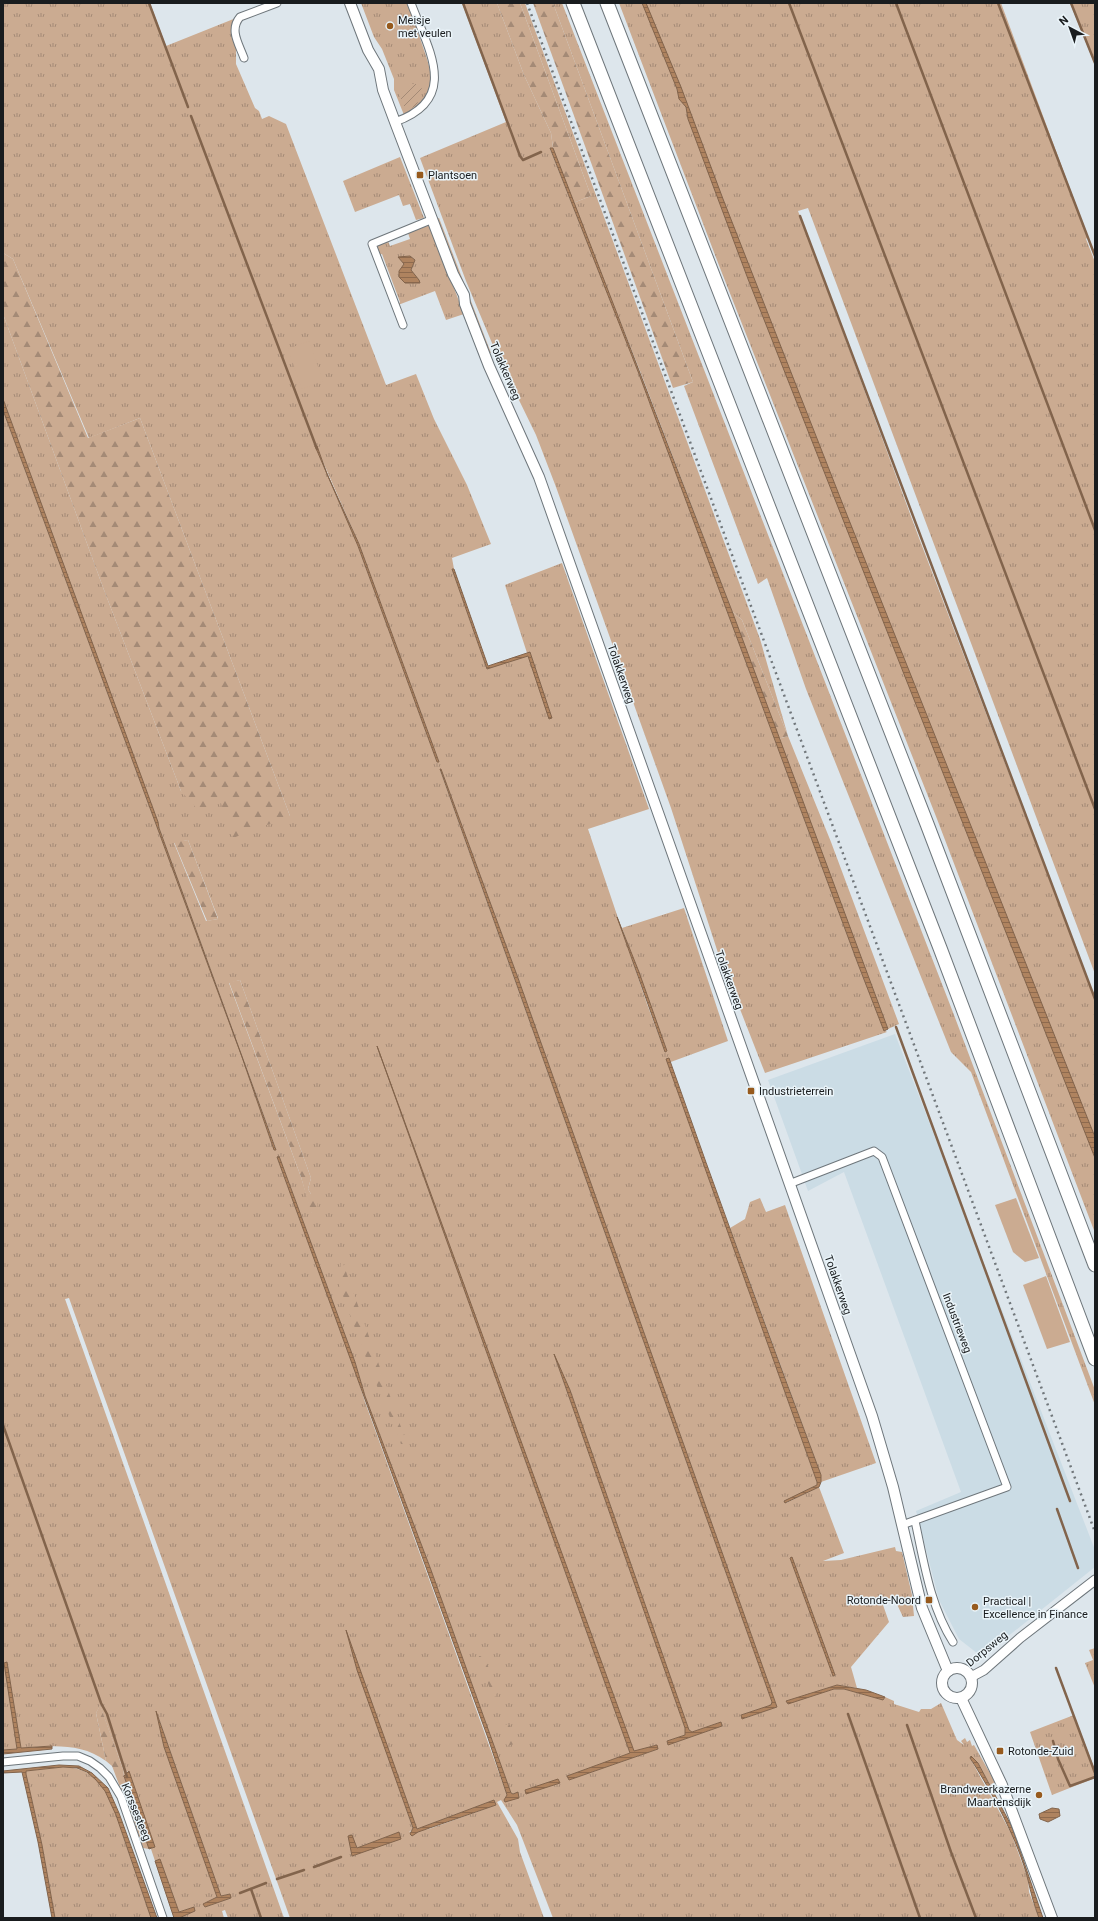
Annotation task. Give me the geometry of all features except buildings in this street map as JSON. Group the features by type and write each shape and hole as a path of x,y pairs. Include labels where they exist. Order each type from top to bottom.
{"highway":[{"path":"573,3 940,948 1095,1359"},
{"path":"607,3 706,261 924,816 1095,1265"}],"main road":[{"name":"Tolakkerweg","path":"350,3 368,50 379,69 383,90 433,219 453,274 453,282 459,297 465,304 489,366 539,477 872,1416 902,1525 916,1588 926,1621 948,1671"},
{"path":"955,1668 962,1669 971,1677 971,1689 966,1696 955,1698 948,1695 944,1691 942,1682 948,1671 955,1668"},
{"path":"961,1698 1002,1785 1052,1918"}],"street":[{"path":"244,58 234,30 236,21 240,17 277,3"},
{"path":"395,122 413,114 423,106 435,84 436,69 411,3"},
{"path":"403,325 372,244 433,219"},
{"name":"Industrieweg","path":"789,1184 874,1151 882,1157 1007,1487 902,1525"},
{"path":"915,1521 929,1584 942,1624 953,1642"},
{"name":"Dorpsweg","path":"971,1677 984,1670 1020,1638 1095,1580"},
{"name":"Korssesteeg","path":"3,1762 78,1756 100,1768 109,1777 121,1797 163,1918"}],"shaded area":[{"path":"642,3 646,3 681,87 723,199 847,515 1095,1137 1095,1158 748,279 688,119 686,107 679,99 677,89"},
{"path":"550,148 553,148 732,611 888,1029 884,1031 639,374"},
{"path":"410,256 415,260 411,270 420,283 405,283 399,277 399,271 404,264 398,257"},
{"path":"3,399 276,1150 274,1150 242,1057 3,410"},
{"path":"315,446 317,446 327,473"},
{"path":"328,475 359,544 439,762 437,762 358,546"},
{"path":"452,569 454,569 488,666 530,652 552,718 549,719 528,656 487,669"},
{"path":"440,769 518,978 777,1707 742,1719 741,1715 771,1705 772,1702"},
{"path":"617,917 639,972 667,1051 665,1052"},
{"path":"895,1034 1095,1550 1095,1567 982,1657 959,1639 939,1600 916,1511 961,1492 844,1172 808,1191 768,1080"},
{"path":"377,1046 634,1751 657,1745 658,1749 569,1780 567,1776 630,1753"},
{"path":"669,1058 821,1475 819,1487 785,1503 784,1501 817,1485 817,1482 666,1059"},
{"path":"279,1156 355,1362 365,1396 431,1570 511,1793 513,1794 518,1792 519,1798 505,1802 504,1800 507,1795 488,1738 277,1157"},
{"path":"554,1354 570,1390 689,1730 692,1732 721,1722 722,1726 668,1745 667,1741 685,1735 685,1728"},
{"path":"792,1557 835,1675 833,1676 790,1558"},
{"path":"346,1630 417,1829 494,1800 496,1805 418,1832 412,1836 410,1834 413,1828 357,1670"},
{"path":"7,1662 21,1748 52,1746 52,1749 3,1754 3,1750 17,1749 4,1663"},
{"path":"837,1685 866,1690 885,1697 883,1700 844,1689 834,1689 788,1704 786,1701"},
{"path":"156,1711 221,1896 230,1894 231,1898 205,1907 203,1904 217,1897 164,1747"},
{"path":"971,1756 978,1763 1012,1827 1043,1918 1039,1918 1024,1865 1004,1817 987,1785 970,1758"},
{"path":"59,1765 79,1766 92,1773 108,1788 119,1813 157,1918 151,1918 116,1815 105,1791 87,1772 77,1768 63,1767 26,1771 42,1845 55,1918 52,1918 38,1842 22,1772 3,1773 3,1771"},
{"path":"129,1771 155,1847 149,1849 124,1776"},
{"path":"558,1779 560,1783 526,1794 525,1790"},
{"path":"1052,1808 1059,1809 1060,1816 1048,1822 1040,1819 1039,1814"},
{"path":"399,1832 401,1839 352,1856 348,1836 352,1835 357,1848"},
{"path":"160,1859 179,1912 194,1907 195,1911 179,1918 174,1918 155,1861"}],"green space":[{"path":"3,3 150,3 166,46 236,18 236,64 255,108 259,111 262,119 269,116 286,124 386,385 416,374 434,419 467,485 491,544 452,558 454,569 452,569 487,669 528,655 552,718 530,652 527,653 505,585 562,563 649,809 588,829 647,1004 665,1052 667,1051 622,928 684,908 728,1041 668,1063 817,1482 817,1485 785,1501 786,1503 819,1487 844,1553 823,1561 841,1560 895,1547 896,1551 902,1552 912,1595 914,1616 903,1617 895,1600 883,1605 889,1622 851,1667 857,1688 837,1685 787,1701 787,1704 834,1689 844,1689 883,1700 885,1697 894,1701 894,1704 919,1712 921,1709 931,1709 941,1703 957,1740 964,1745 961,1741 965,1738 967,1742 970,1740 972,1746 974,1745 995,1782 990,1785 978,1763 971,1756 970,1758 1011,1833 1028,1879 1029,1892 1039,1918 553,1918 517,1825 501,1800 497,1802 518,1839 520,1852 544,1918 290,1918 69,1298 65,1299 284,1918 228,1918 225,1910 222,1911 224,1918 179,1918 195,1911 194,1907 179,1912 160,1859 155,1861 151,1849 154,1847 128,1771 124,1776 123,1769 100,1706 96,1713 106,1761 96,1755 76,1748 54,1746 21,1748 7,1663 5,1663 17,1749 3,1750 3,410 242,1057 274,1150 276,1149 3,399 3,314 104,590 181,791 221,802 290,816 140,418 89,438 13,259 3,253","holes":["316,446 359,544 439,762 437,762 358,546","441,769 518,978 777,1707 743,1719 741,1715 771,1705 772,1702 440,770","188,840 218,918 206,921 174,843","240,980 311,1178 308,1189 311,1194 312,1213 301,1177 229,983","391,1085 634,1752 656,1745 658,1749 569,1780 568,1776 630,1753","279,1156 355,1362 365,1396 431,1570 511,1793 513,1794 518,1792 519,1798 507,1795 365,1402 352,1360 277,1157","556,1360 570,1390 689,1730 692,1732 721,1722 722,1726 668,1745 667,1741 685,1735 685,1728","790,1558 792,1558 835,1675 833,1675","348,1638 417,1829 494,1800 496,1805 429,1829 409,1832 413,1829","158,1716 221,1896 229,1894 231,1898 205,1907 204,1904 217,1897 164,1747","399,1832 352,1856 351,1835 357,1848"]},
{"path":"361,3 407,3 427,59 431,78 428,94 423,101 404,115 394,90 394,79 382,49 374,37"},
{"path":"462,3 497,3 524,75 551,133 553,148 550,149 637,368 858,964 884,1030 887,1032 765,1073 718,953 671,808 556,487 536,435 497,355 466,281 420,158 506,122"},
{"path":"497,3 520,3 591,196 573,203 553,148 551,133 524,75"},
{"path":"520,3 525,3 760,639 788,736 742,620 732,611 640,371 573,203 591,196"},
{"path":"533,3 553,3 693,382 673,388"},
{"path":"553,3 562,3 954,1015 1095,1390 1095,1405 971,1072 951,1052 806,689 767,578 758,584 684,386 693,382"},
{"path":"619,3 1001,3 1088,237 1086,239 1095,262 1095,974 808,208 798,211 919,538 1095,999 1095,1233 937,819 720,268"},
{"path":"1070,3 1095,3 1095,65"},
{"path":"407,84 423,84 417,105 406,111 399,94"},
{"path":"400,157 424,218 416,220 410,204 403,206 399,195 355,212 343,181"},
{"path":"439,218 491,353 488,352 436,219"},
{"path":"430,226 464,314 446,320 435,291 398,305 400,302 382,254 379,255 377,246 388,241 390,246 410,239 408,233","holes":["410,256 415,260 411,270 420,283 405,283 402,268 404,264 399,258"]},
{"path":"3,253 13,259 88,438 140,418 290,816 233,838 221,803 199,811 181,791 104,590 3,314"},
{"path":"309,341 323,381 302,389 288,349"},
{"path":"732,611 742,620 788,736 778,739"},
{"path":"788,736 831,842 899,1024 888,1029 778,739"},
{"path":"188,840 218,919 207,921 174,842"},
{"path":"240,980 311,1178 308,1189 311,1194 318,1197 317,1209 311,1213 301,1177 229,982"},
{"path":"760,1198 766,1212 785,1205 876,1463 821,1482 821,1475 730,1228 745,1219 750,1202"},
{"path":"1016,1198 1039,1258 1025,1262 1013,1252 995,1205"},
{"path":"341,1263 343,1263 407,1444 401,1444 372,1374 339,1285"},
{"path":"1046,1276 1070,1342 1047,1349 1023,1285"},
{"path":"1095,1648 1095,1688 1085,1663 1093,1660 1089,1650"},
{"path":"479,1656 485,1657 497,1693 492,1701 489,1695 491,1691 481,1666 477,1667"},
{"path":"100,1705 149,1849 143,1848 112,1766 106,1761 96,1713"},
{"path":"1074,1715 1095,1770 1095,1778 1052,1795 1030,1732"},
{"path":"500,1724 510,1725 514,1744 507,1746"},
{"path":"63,1767 86,1772 97,1780 103,1787 118,1820 151,1918 55,1918 42,1845 26,1771"}],"waterway":[{"path":"149,3 188,107"},
{"path":"463,3 520,156 523,160 541,152"},
{"path":"789,3 1095,809"},
{"path":"896,3 1095,530"},
{"path":"998,3 1095,256"},
{"path":"1071,3 1095,63"},
{"path":"191,116 317,449"},
{"path":"800,216 1095,999"},
{"path":"896,1027 1070,1501"},
{"path":"3,1425 101,1703 107,1714 127,1777"},
{"path":"1057,1509 1078,1568"},
{"path":"1056,1668 1095,1773"},
{"path":"848,1714 920,1918"},
{"path":"907,1725 951,1852 976,1918"},
{"path":"1053,1741 1058,1759 1070,1786 1095,1777"},
{"path":"314,1867 341,1857"},
{"path":"277,1879 304,1870"},
{"path":"240,1893 266,1883"},
{"path":"251,1889 261,1918"}],"railway":[{"path":"527,3 1095,1532"}],"place":[{"name":"Meisje met veulen","path":"390,26"},
{"name":"Plantsoen","path":"420,175"},
{"name":"Industrieterrein","path":"751,1091"},
{"name":"Rotonde-Noord","path":"929,1600"},
{"name":"Practical | Excellence in Finance","path":"975,1607"},
{"name":"Rotonde-Zuid","path":"1000,1751"},
{"name":"Brandweerkazerne Maartensdijk","path":"1039,1795"}]}
